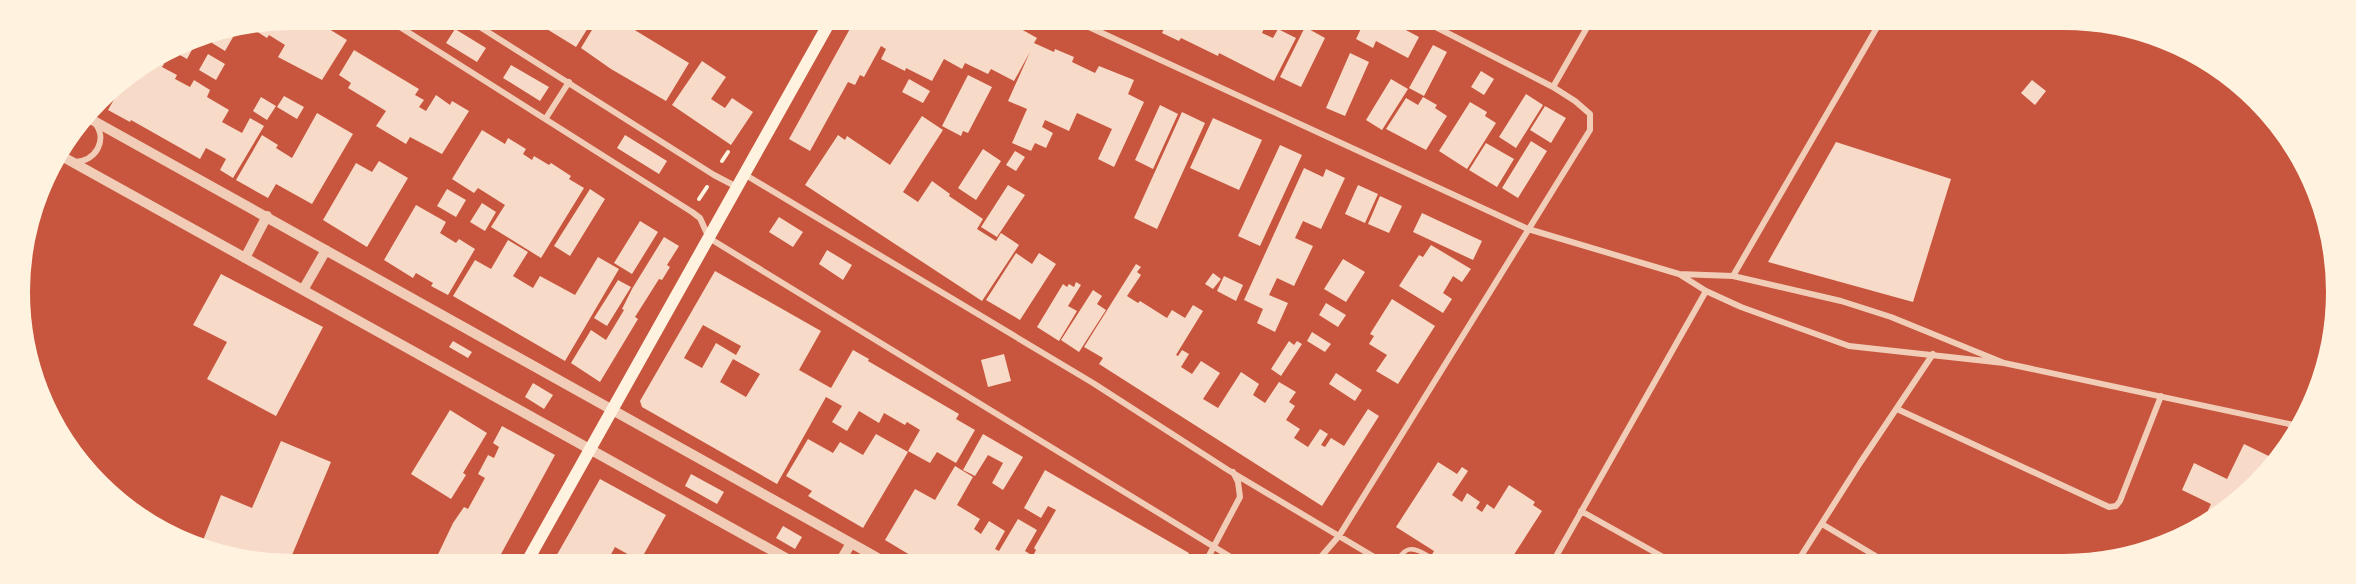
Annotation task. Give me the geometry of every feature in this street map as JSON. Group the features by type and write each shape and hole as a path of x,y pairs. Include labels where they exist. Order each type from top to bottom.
{"main road":[{"path":"529,558 827,26"}],"street":[{"path":"399,26 692,212 700,218 709,238 1232,558"},
{"path":"479,26 738,188"},
{"path":"1087,26 1528,229 1679,274 1733,276 1863,307 1951,340 2004,363"},
{"path":"1320,558 1339,536 1590,130 1590,114 1575,101 1553,87 1435,26"},
{"path":"1553,87 1588,26"},
{"path":"1733,276 1877,26"},
{"path":"546,118 569,82"},
{"path":"90,119 878,558"},
{"path":"66,159 74,162 89,159 99,148 101,134 89,120"},
{"path":"63,156 786,558"},
{"path":"744,174 1093,383 1232,472 1376,558"},
{"path":"244,258 267,216"},
{"path":"303,290 326,250"},
{"path":"1679,274 1706,291 1741,307 1849,346 2004,363 2295,425"},
{"path":"1555,558 1706,291"},
{"path":"1800,558 1933,354"},
{"path":"1897,409 2109,507 2116,506 2120,501 2161,396"},
{"path":"1208,558 1240,497 1238,482 1232,472"},
{"path":"1581,511 1664,558"},
{"path":"1822,524 1879,558"},
{"path":"842,558 851,543"}],"lane":[{"path":"1398,558 1409,548 1417,549 1430,557"}],"path":[{"path":"722,161 728,152"},
{"path":"699,199 707,187"}],"building":[{"path":"275,26 324,26 347,40 322,80 278,57 285,45 269,35 267,38 253,29"},
{"path":"542,26 589,26 576,47"},
{"path":"594,26 628,26 689,63 666,101 611,69 581,48"},
{"path":"851,26 1016,26 1037,38 1034,43 1054,52 1055,49 1074,57 1072,62 1095,73 1099,66 1134,80 1128,94 1144,102 1114,167 1098,159 1112,129 1077,113 1069,131 1045,120 1042,127 1053,133 1046,148 1035,143 1031,151 1012,143 1027,109 1008,101 1030,52 1014,81 991,69 988,74 965,63 962,69 944,59 932,81 881,59 886,49 881,46 864,77 860,75 855,85 848,82 810,151 789,139"},
{"path":"1165,26 1265,26 1262,33 1273,38 1278,29 1296,38 1274,81 1219,53 1218,56 1181,38 1179,41 1162,33"},
{"path":"1362,26 1398,26 1419,37 1408,58 1376,41 1373,48 1356,39"},
{"path":"1305,27 1325,38 1301,87 1280,77"},
{"path":"455,29 486,48 477,62 446,43"},
{"path":"236,32 225,51 212,43 216,37"},
{"path":"195,44 187,59 175,52"},
{"path":"1433,45 1447,52 1424,96 1409,88"},
{"path":"354,50 419,89 415,95 424,100 419,107 426,111 436,95 450,105 452,101 469,111 442,154 410,137 406,144 376,126 386,111 348,88 351,83 339,75"},
{"path":"1350,53 1369,62 1345,116 1326,108"},
{"path":"208,54 225,64 216,80 199,70"},
{"path":"159,61 164,64 162,67 177,75 175,79 190,87 194,80 210,90 207,97 229,110 222,122 242,133 250,118 264,126 233,178 220,170 226,159 206,148 200,159 131,120 130,122 108,110 120,89"},
{"path":"702,61 726,77 711,99 725,108 732,98 753,112 731,145 672,105"},
{"path":"511,65 549,87 540,101 503,78"},
{"path":"1481,71 1494,79 1484,95 1471,87"},
{"path":"968,75 992,87 968,133 963,131 961,136 942,126"},
{"path":"909,79 930,91 923,103 902,92"},
{"path":"1391,79 1408,89 1382,130 1366,120"},
{"path":"2032,80 2046,91 2035,105 2021,93"},
{"path":"1526,94 1543,105 1516,148 1499,137"},
{"path":"284,96 304,107 297,119 277,107"},
{"path":"261,97 276,106 267,120 253,111"},
{"path":"1423,97 1437,105 1435,108 1447,116 1426,150 1386,129 1406,98 1418,105"},
{"path":"1470,102 1487,112 1485,116 1496,123 1467,169 1439,151"},
{"path":"1160,105 1178,114 1153,169 1135,160"},
{"path":"1545,106 1566,118 1551,143 1530,130"},
{"path":"1182,112 1205,123 1157,229 1134,218"},
{"path":"317,113 353,134 312,204 276,184 268,198 236,180 262,135 292,158"},
{"path":"922,116 943,130 903,192 918,202 932,181 950,194 949,196 983,219 977,229 996,241 1001,233 1019,245 982,301 805,185 838,135 845,140 847,136 890,165"},
{"path":"1213,118 1262,140 1239,190 1190,168"},
{"path":"482,130 505,144 508,138 526,149 523,154 532,160 534,156 549,165 551,163 571,176 569,179 584,188 541,258 491,227 505,205 478,188 474,193 452,179"},
{"path":"625,135 667,161 659,174 617,148"},
{"path":"1531,141 1547,151 1518,198 1502,188"},
{"path":"1836,142 1951,179 1913,302 1768,262"},
{"path":"1486,143 1514,159 1497,187 1469,170"},
{"path":"1280,145 1302,155 1260,246 1238,236"},
{"path":"983,149 1001,161 976,200 958,188"},
{"path":"1015,151 1025,157 1016,171 1006,165"},
{"path":"379,161 408,178 367,247 323,220 356,163 372,172"},
{"path":"1304,168 1323,177 1326,169 1345,178 1321,229 1303,221 1295,238 1313,246 1294,286 1277,278 1269,295 1288,303 1275,332 1257,323 1263,309 1244,300"},
{"path":"1008,185 1025,195 997,237 981,227"},
{"path":"1358,185 1378,194 1365,223 1345,214"},
{"path":"447,189 466,200 456,217 437,206"},
{"path":"590,189 605,199 570,256 554,246"},
{"path":"1380,196 1402,206 1389,233 1368,224"},
{"path":"482,203 496,212 485,231 470,222"},
{"path":"416,205 446,222 440,233 456,243 459,239 475,249 448,295 431,286 433,283 416,273 413,278 384,260"},
{"path":"1422,213 1482,241 1473,260 1413,232"},
{"path":"779,217 803,232 793,247 769,232"},
{"path":"640,221 658,232 632,274 614,263"},
{"path":"664,237 679,246 667,265 670,267 662,280 659,279 635,317 638,319 600,382 571,363 591,330 606,340 624,310 622,309 632,289"},
{"path":"508,240 528,252 513,276 533,288 540,276 575,295 598,257 619,269 565,361 453,296 475,260 491,269"},
{"path":"1431,245 1471,269 1462,282 1453,276 1443,293 1452,299 1443,313 1399,286 1419,255 1423,257"},
{"path":"827,250 852,265 843,280 819,264"},
{"path":"1016,253 1032,264 1039,253 1056,264 1020,320 986,300"},
{"path":"1343,259 1365,272 1346,302 1324,289"},
{"path":"1136,264 1141,267 1137,272 1141,275 1127,296 1138,303 1140,301 1167,318 1172,310 1185,318 1193,305 1203,311 1176,355 1178,356 1182,350 1189,354 1181,367 1192,374 1201,361 1220,373 1203,399 1218,408 1241,372 1259,384 1253,395 1265,403 1279,382 1296,392 1289,402 1295,406 1286,420 1300,429 1294,438 1308,447 1320,429 1328,434 1321,445 1325,447 1331,438 1344,446 1368,409 1379,416 1322,506 1099,364 1103,358 1084,347"},
{"path":"715,271 821,331 799,370 831,388 853,350 959,414 956,419 975,430 956,463 937,452 930,463 908,451 920,430 907,422 905,425 884,413 879,423 859,411 847,431 832,422 842,406 826,397 777,484 642,407 640,401","holes":["703,325 741,346 736,355 716,343 702,368 684,358","733,359 760,374 746,397 720,382"]},
{"path":"1213,273 1221,279 1213,289 1205,284"},
{"path":"221,274 323,327 276,416 207,379 227,342 193,325"},
{"path":"1224,276 1243,285 1236,301 1217,291"},
{"path":"618,280 631,287 607,326 594,318"},
{"path":"1076,282 1081,285 1068,306 1077,311 1059,341 1037,327 1063,284 1067,287 1069,284 1074,287"},
{"path":"1093,290 1102,296 1097,304 1106,310 1079,352 1061,340"},
{"path":"1392,299 1435,326 1398,384 1376,371 1387,355 1369,344 1374,336 1370,334"},
{"path":"1326,303 1346,315 1338,327 1319,315"},
{"path":"1312,332 1331,344 1325,352 1307,341"},
{"path":"453,341 472,352 468,358 449,347"},
{"path":"1289,341 1294,345 1297,341 1302,344 1281,376 1271,369"},
{"path":"1004,354 1011,381 988,387 981,360"},
{"path":"1336,373 1362,390 1355,401 1329,384"},
{"path":"533,383 553,395 544,409 525,397"},
{"path":"450,410 487,433 463,473 466,475 451,499 411,474"},
{"path":"502,426 555,455 499,558 436,558 453,523 464,507 468,509 485,478 478,474 488,455 494,458 499,447 493,443"},
{"path":"876,434 908,452 863,528 808,496 812,491 786,476 808,439 833,453 840,442 863,455"},
{"path":"983,434 1023,457 1003,490 992,483 1003,463 988,455 975,476 963,470"},
{"path":"281,441 331,462 291,558 257,556 202,543 221,495 252,508"},
{"path":"2244,444 2272,458 2240,492 2204,519 2211,504 2182,490 2194,463 2227,479"},
{"path":"1438,462 1457,474 1462,467 1468,471 1452,495 1462,502 1467,493 1480,502 1476,508 1482,512 1487,504 1494,509 1509,485 1535,502 1533,505 1542,511 1512,558 1430,558 1434,551 1396,527"},
{"path":"955,466 973,477 957,505 980,519 974,529 981,534 989,521 1005,531 995,549 999,551 1018,519 1037,530 1025,551 1033,556 1036,550 1034,548 1056,510 1048,506 1041,518 1024,508 1045,470 1189,553 1186,558 915,558 885,540 915,489 935,500"},
{"path":"691,474 724,492 717,504 685,486"},
{"path":"600,479 666,515 642,558 635,558 615,547 609,558 555,558"},
{"path":"783,526 802,537 795,549 776,538"}]}
